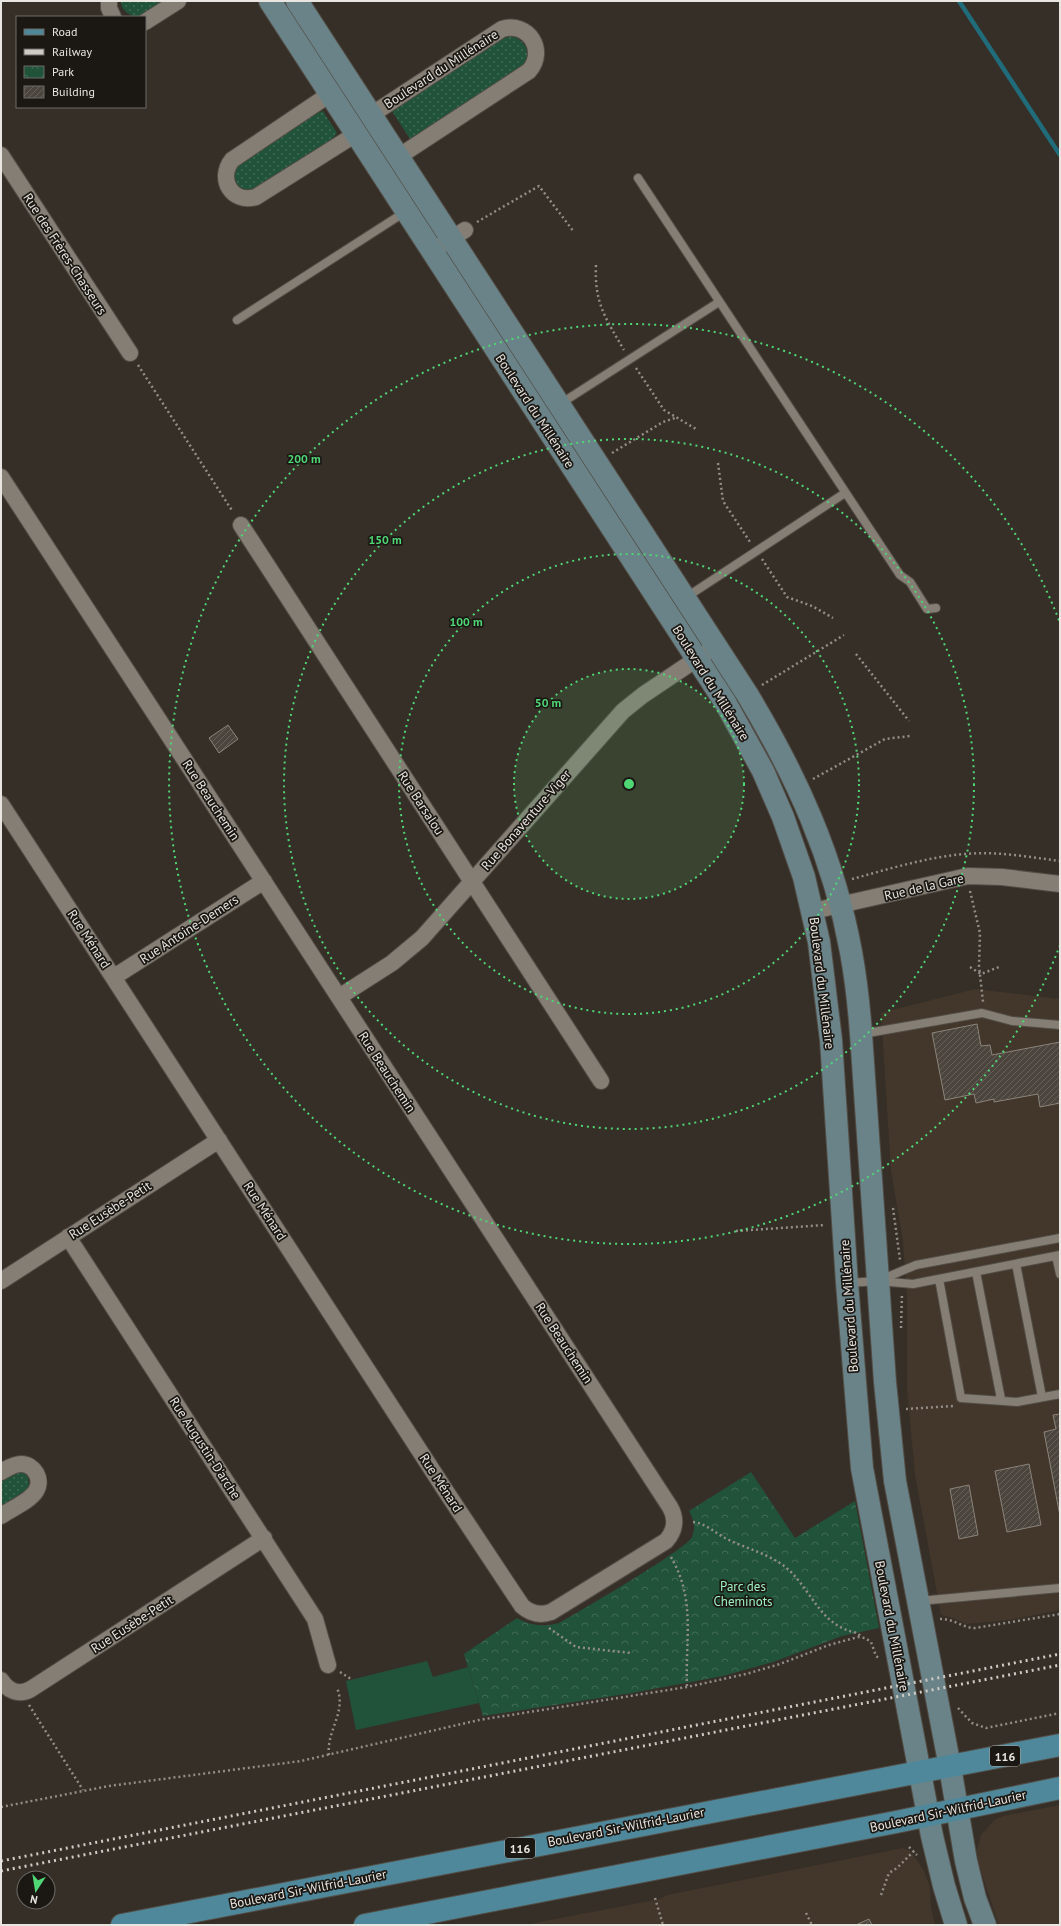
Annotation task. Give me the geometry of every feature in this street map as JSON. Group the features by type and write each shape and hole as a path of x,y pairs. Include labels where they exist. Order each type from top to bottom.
{"main road":[{"name":"Boulevard Sir-Wilfrid-Laurier","path":"122,1925 1060,1745"},
{"name":"Boulevard Sir-Wilfrid-Laurier","path":"365,1925 1060,1788"}],"street":[{"path":"109,1 109,8 112,16"},
{"path":"146,21 178,1"},
{"name":"Boulevard du Millénaire","path":"270,1 697,658 738,724 763,771 793,842 813,911 828,1003 842,1223 862,1468 936,1858 956,1925"},
{"name":"Boulevard du Millénaire","path":"297,1 398,157 458,234 559,404 765,724 799,787 818,831 841,906 852,958 862,1034 878,1281 892,1454 904,1528 970,1880 985,1925"},
{"name":"Boulevard du Millénaire","path":"371,115 502,29 511,27 520,29 531,37 536,45 537,54 535,63 529,71 398,157"},
{"path":"330,94 232,160 225,171 225,180 229,188 235,195 243,198 256,197 356,134"},
{"name":"Rue des Frères-Chasseurs","path":"1,155 130,353"},
{"path":"432,251 458,234"},
{"name":"Rue Beauchemin","path":"1,477 670,1507 674,1516 674,1529 669,1538 663,1544 555,1610 538,1618"},
{"name":"Rue Barsalou","path":"241,525 601,1081"},
{"name":"Rue Bonaventure-Viger","path":"339,998 384,969 414,945 472,882 623,711 643,695 716,646"},
{"name":"Rue Ménard","path":"1,804 522,1606 538,1618"},
{"name":"Rue de la Gare","path":"813,911 841,906 948,879 968,876 1002,877 1060,884"},
{"name":"Rue Antoine-Demers","path":"114,977 264,881"},
{"name":"Rue Eusèbe-Petit","path":"1,1280 219,1140"},
{"name":"Rue Augustin-D'arche","path":"68,1238 264,1538 315,1619 328,1665"},
{"path":"1,1472 16,1464 24,1464 31,1467 36,1473 38,1484 34,1494 1,1516"},
{"name":"Rue Eusèbe-Petit","path":"1,1680 12,1691 20,1693 28,1691 264,1538"}],"lane":[{"path":"638,178 900,575 910,582 927,609 936,608"},
{"path":"238,320 406,211"},
{"path":"559,404 719,302"},
{"path":"685,598 845,493"},
{"path":"862,1034 982,1013 1012,1021 1060,1025"},
{"path":"878,1281 916,1265 1060,1238"},
{"path":"847,1283 878,1281 912,1284 1058,1255 1060,1274"},
{"path":"1016,1264 1042,1397"},
{"path":"976,1272 1001,1399"},
{"path":"939,1279 961,1398 978,1400 1001,1399 1017,1402 1060,1394"},
{"path":"918,1601 1060,1588"}],"path":[{"path":"458,234 539,186 574,232"},
{"path":"130,353 241,525"},
{"path":"611,454 663,422 675,417"},
{"path":"761,686 844,635"},
{"path":"856,654 909,722"},
{"path":"813,779 885,739 910,736"},
{"name":"Rue de la Gare","path":"851,880 936,858 965,854 995,854 1060,861"},
{"path":"968,876 980,933 979,966 984,997 982,1013"},
{"path":"970,967 981,974"},
{"path":"981,974 999,967"},
{"path":"736,1232 842,1223"},
{"path":"692,1522 700,1523 725,1538 779,1562 799,1581 832,1623 848,1631 858,1632 862,1637 871,1642 876,1656 884,1660"},
{"path":"671,1557 684,1584 687,1602 689,1629 687,1687"},
{"path":"938,1619 950,1620 963,1627 975,1628 1060,1614"},
{"path":"538,1618 576,1646 631,1653"},
{"path":"1,1807 83,1790 189,1775 284,1764 479,1720 687,1687 746,1674 780,1664 830,1645 862,1637"},
{"path":"329,1755 329,1743 339,1712 340,1698 337,1688"},
{"path":"29,1705 83,1790"},
{"path":"957,1706 972,1723 986,1728 1060,1713"},
{"path":"881,1895 889,1872 897,1868 914,1851"},
{"path":"655,1898 663,1925"},
{"path":"806,1913 812,1925"}],"shaded area":[{"path":"975,989 1060,999 1060,1610 1009,1620 966,1624 953,1618 941,1615 915,1475 907,1390 907,1297 903,1241 891,1171 881,1013"},
{"path":"1060,1805 1060,1925 999,1925 978,1862 977,1849 981,1835 994,1820 1003,1816"},
{"path":"903,1848 910,1851 924,1871 930,1887 931,1907 935,1925 524,1925 660,1899 667,1895"}],"green space":[{"path":"121,1 165,1 140,16 135,16 126,12 121,4"},
{"path":"512,36 521,41 526,47 527,55 525,65 410,139 392,111 500,39"},
{"path":"323,111 337,133 332,139 257,188 246,190 238,186 235,178 235,167 314,114"},
{"name":"Parc des Cheminots","path":"751,1472 795,1538 855,1501 879,1628 842,1636 773,1662 723,1676 632,1693 483,1716 464,1654 517,1618 527,1623 537,1625 559,1623 608,1595 686,1544 692,1537 694,1530 694,1524 689,1511"},
{"path":"18,1473 24,1473 28,1477 29,1486 25,1491 1,1506 1,1482"},
{"path":"427,1661 433,1677 468,1667 479,1703 356,1730 346,1681"}],"building":[{"path":"228,725 238,739 219,753 209,738"},
{"path":"977,1024 981,1046 990,1045 992,1055 1060,1042 1060,1103 1040,1107 1038,1094 994,1102 994,1099 976,1103 974,1094 945,1100 932,1033"},
{"path":"1060,1414 1060,1516 1044,1432 1056,1429 1053,1415"},
{"path":"1029,1464 1041,1525 1007,1532 995,1471"},
{"path":"969,1485 978,1535 959,1539 950,1489"},
{"path":"869,1919 872,1925 856,1925"}],"waterway":[{"path":"959,1 1060,155"}],"railway":[{"path":"1,1861 1060,1654"},
{"path":"1,1871 1060,1665"}]}
